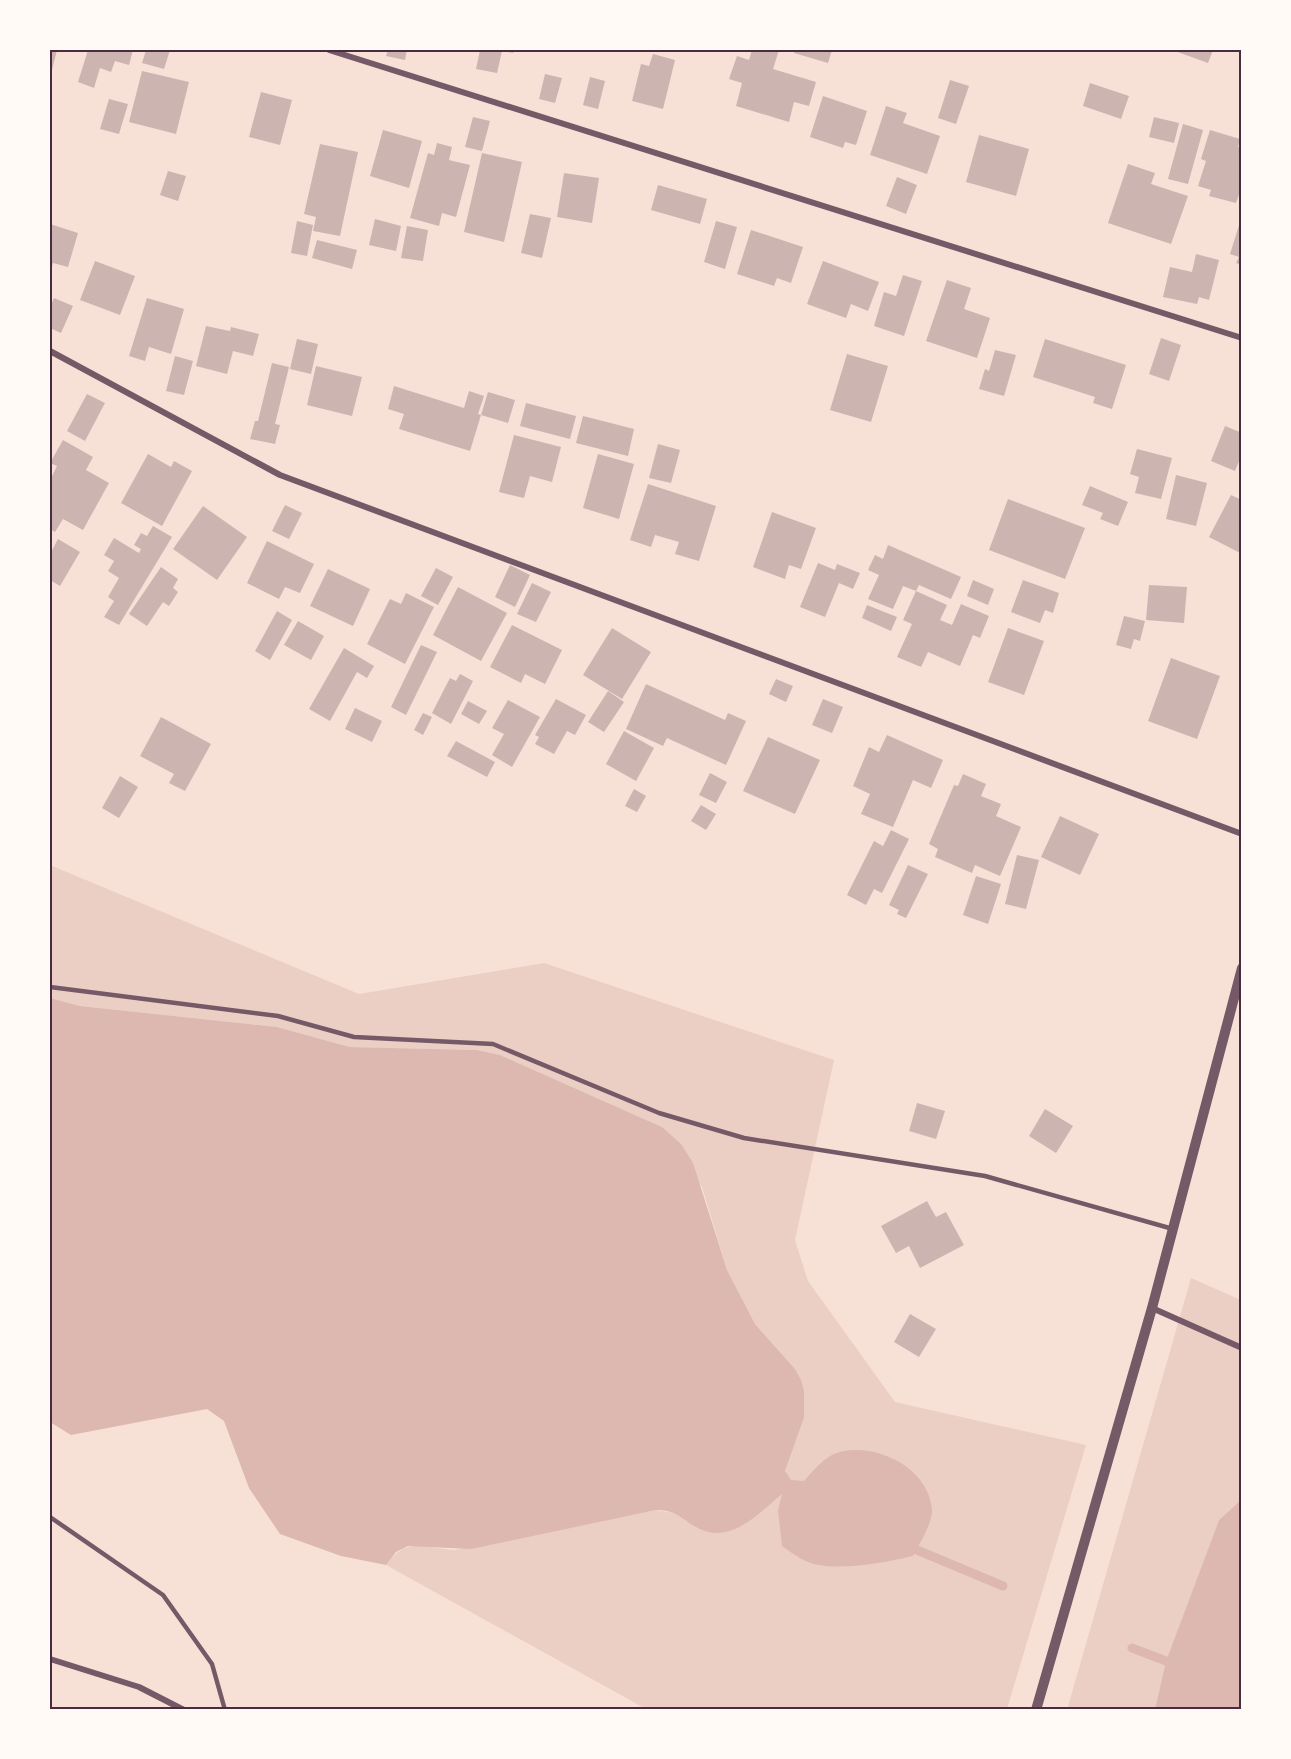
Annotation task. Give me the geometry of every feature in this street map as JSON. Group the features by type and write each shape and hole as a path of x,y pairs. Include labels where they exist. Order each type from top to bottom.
{"street":[{"path":"330,50 1242,338"},
{"path":"50,351 280,475 1242,834"},
{"path":"1036,1710 1152,1308 1242,968"},
{"path":"1152,1308 1242,1348"},
{"path":"50,1659 139,1687 184,1710"}],"lane":[{"path":"50,987 278,1016 354,1037 493,1044 659,1113 744,1138 985,1176 1173,1229"},
{"path":"50,1517 164,1595 212,1664 225,1710"}],"shaded area":[{"path":"50,865 359,994 544,963 834,1060 795,1240 808,1281 895,1402 1086,1445 1007,1709 646,1709 386,1565 401,1550 409,1547 425,1546 454,1550 656,1510 679,1514 702,1530 785,1471 804,1418 804,1391 795,1369 755,1324 727,1270 702,1187 662,1127 500,1055 477,1050 350,1047 277,1027 80,1006 50,998"},
{"path":"50,998 80,1006 277,1027 350,1047 477,1050 500,1055 662,1127 681,1144 693,1163 727,1270 755,1324 795,1369 801,1380 804,1391 804,1418 785,1471 791,1480 804,1481 832,1455 858,1450 887,1456 900,1463 922,1482 929,1495 932,1509 928,1527 913,1556 841,1567 819,1565 804,1560 782,1546 778,1510 782,1494 746,1523 725,1532 713,1533 702,1530 676,1514 656,1510 471,1549 408,1546 396,1552 386,1565 341,1556 280,1534 249,1488 224,1421 207,1409 71,1435 50,1422"},
{"path":"1191,1278 1241,1300 1241,1500 1219,1520 1166,1661 1155,1709 1067,1710"},
{"path":"1241,1500 1241,1709 1155,1709 1166,1661 1219,1520"}],"building":[{"path":"50,50 57,50 50,78"},
{"path":"88,50 133,50 129,65 115,61 111,72 100,68 94,88 78,82"},
{"path":"146,50 170,50 164,69 142,63"},
{"path":"388,50 407,50 405,60 386,56"},
{"path":"480,50 514,50 513,53 502,51 497,73 476,69"},
{"path":"752,50 779,50 773,69 816,82 809,106 794,102 789,122 736,106 742,83 729,79 737,56 749,60"},
{"path":"795,50 832,50 828,63 794,53"},
{"path":"1172,50 1213,50 1208,63"},
{"path":"653,54 675,60 663,109 632,101 641,64 649,66"},
{"path":"142,71 189,82 176,134 129,122"},
{"path":"545,74 562,78 555,103 539,99"},
{"path":"590,77 605,81 598,109 583,105"},
{"path":"950,80 969,86 956,124 938,118"},
{"path":"1090,83 1129,96 1121,119 1083,106"},
{"path":"261,92 292,100 280,145 249,137"},
{"path":"823,96 867,111 856,145 845,142 843,148 810,137"},
{"path":"109,99 128,104 119,134 100,129"},
{"path":"886,106 907,113 903,123 940,136 927,174 870,155"},
{"path":"473,117 490,121 482,151 465,147"},
{"path":"1154,117 1179,123 1174,143 1149,137"},
{"path":"1183,124 1203,130 1188,184 1168,179"},
{"path":"383,130 422,141 409,188 370,176"},
{"path":"1210,130 1240,139 1238,147 1242,148 1242,186 1236,203 1209,196 1211,190 1198,186 1206,161 1201,159"},
{"path":"979,135 1029,149 1016,196 966,182"},
{"path":"437,143 452,147 449,160 470,165 456,217 442,213 439,226 410,218 428,153 434,155"},
{"path":"320,144 358,152 340,236 313,231 316,217 304,214"},
{"path":"482,153 522,162 504,242 464,232"},
{"path":"1128,164 1155,173 1151,184 1188,196 1171,244 1108,223"},
{"path":"168,171 186,176 178,201 160,195"},
{"path":"564,173 599,178 592,223 557,217"},
{"path":"897,177 917,185 906,214 886,206"},
{"path":"658,185 707,199 700,224 651,210"},
{"path":"530,214 551,218 542,258 521,253"},
{"path":"375,219 401,226 396,251 369,245"},
{"path":"1241,219 1242,265 1236,263 1239,257 1230,254"},
{"path":"297,221 313,225 307,256 291,253"},
{"path":"716,221 737,227 725,269 704,262"},
{"path":"50,224 78,233 68,267 53,263 50,274"},
{"path":"407,226 428,230 423,261 401,258"},
{"path":"751,230 803,247 791,283 777,278 774,286 737,274"},
{"path":"317,240 357,250 352,269 312,258"},
{"path":"1196,254 1219,260 1209,300 1199,297 1197,304 1163,297 1170,267 1192,272"},
{"path":"95,261 135,276 120,315 80,300"},
{"path":"823,261 879,282 868,311 851,304 846,318 807,304"},
{"path":"903,275 922,281 904,336 874,326 884,292 896,296"},
{"path":"947,280 971,288 964,309 990,318 977,358 926,341"},
{"path":"54,298 73,306 61,333 50,328 50,307"},
{"path":"147,298 184,309 171,354 149,347 145,361 129,356"},
{"path":"206,326 230,331 231,327 259,334 253,356 233,351 227,374 196,366"},
{"path":"1161,338 1181,345 1169,381 1149,374"},
{"path":"297,339 318,344 311,374 290,369"},
{"path":"1045,339 1126,365 1112,409 1093,403 1095,397 1033,377"},
{"path":"995,350 1016,355 1004,396 979,389 985,369 989,371"},
{"path":"847,354 888,366 871,422 830,410"},
{"path":"175,356 193,361 184,395 166,391"},
{"path":"272,363 289,367 275,424 280,425 275,444 250,439 255,421 258,421"},
{"path":"316,366 362,377 352,416 307,405"},
{"path":"394,386 464,408 469,391 484,396 470,451 399,429 404,414 388,409"},
{"path":"488,392 515,400 508,423 481,415"},
{"path":"87,394 105,403 85,441 67,431"},
{"path":"526,403 576,416 570,439 520,426"},
{"path":"583,416 634,429 628,456 576,443"},
{"path":"1225,426 1242,433 1242,454 1235,471 1211,461"},
{"path":"514,435 561,447 552,482 530,476 524,498 499,492"},
{"path":"63,440 93,457 86,470 109,483 83,530 63,519 55,532 50,529 50,480 57,466 50,463"},
{"path":"658,444 680,450 671,483 649,478"},
{"path":"1137,449 1172,458 1161,499 1135,493 1139,477 1130,474"},
{"path":"148,454 171,467 174,461 192,471 162,526 121,503"},
{"path":"598,454 634,464 619,519 583,508"},
{"path":"1176,475 1207,483 1196,526 1166,519"},
{"path":"648,484 716,506 699,561 675,554 679,542 655,535 651,547 630,540"},
{"path":"1090,486 1128,502 1118,526 1100,519 1103,513 1082,505"},
{"path":"1231,495 1242,500 1242,554 1209,537"},
{"path":"1008,499 1085,528 1065,579 989,550"},
{"path":"285,505 302,513 289,539 272,531"},
{"path":"203,506 247,537 217,580 173,549"},
{"path":"772,512 816,528 801,569 789,565 785,579 753,567"},
{"path":"153,526 172,537 119,625 104,617 114,601 108,597 119,578 108,571 114,561 104,555 114,538 139,553 141,549 134,545 141,533 147,536"},
{"path":"58,539 80,552 60,586 50,580 50,554"},
{"path":"267,541 314,564 300,593 285,587 279,599 247,583"},
{"path":"888,545 961,577 951,599 919,585 916,591 903,586 893,609 868,599 879,575 868,570 875,555 883,559"},
{"path":"818,563 835,570 837,564 860,573 853,589 839,583 825,617 800,607"},
{"path":"510,565 530,575 515,607 495,597"},
{"path":"161,567 178,579 173,588 178,592 169,606 163,602 147,626 129,614"},
{"path":"436,568 453,577 438,605 421,596"},
{"path":"328,569 370,589 353,626 310,606"},
{"path":"973,580 994,589 988,605 967,596"},
{"path":"1023,580 1059,593 1053,613 1045,610 1040,623 1011,612"},
{"path":"532,583 551,592 536,622 517,614"},
{"path":"1149,585 1187,587 1184,623 1146,620"},
{"path":"458,587 507,613 481,661 433,635"},
{"path":"916,591 947,605 940,620 952,625 961,604 989,616 980,638 973,635 960,666 928,652 921,667 897,657 912,624 903,620"},
{"path":"406,593 434,607 405,664 367,644 390,599 401,604"},
{"path":"867,605 897,617 891,631 862,618"},
{"path":"277,611 292,620 270,660 255,651"},
{"path":"1124,616 1145,621 1140,641 1134,639 1131,649 1116,645"},
{"path":"298,621 324,636 311,660 284,645"},
{"path":"512,625 562,650 545,684 525,674 521,683 490,667"},
{"path":"612,628 651,652 622,699 583,675"},
{"path":"1008,628 1044,641 1024,695 988,682"},
{"path":"421,645 437,652 406,715 391,707"},
{"path":"344,648 374,666 367,678 357,672 330,721 309,709"},
{"path":"1171,658 1220,676 1197,739 1148,721"},
{"path":"460,674 473,681 451,724 432,713 450,678 456,681"},
{"path":"776,679 793,686 786,702 769,694"},
{"path":"646,684 725,720 728,713 746,721 726,765 667,738 663,746 626,729"},
{"path":"608,691 624,702 604,732 588,722"},
{"path":"556,699 586,715 575,735 567,731 554,754 535,744 539,737 535,735"},
{"path":"823,699 843,707 832,733 812,725"},
{"path":"508,700 540,717 512,767 492,755 504,734 492,728"},
{"path":"468,701 487,711 479,724 461,714"},
{"path":"355,708 382,721 372,742 345,729"},
{"path":"423,713 432,717 423,735 414,730"},
{"path":"161,717 211,744 185,791 169,783 174,774 140,756"},
{"path":"624,731 654,748 636,781 606,764"},
{"path":"887,735 943,760 931,788 913,780 893,827 861,814 870,794 853,786 869,747 879,752"},
{"path":"768,737 820,760 795,814 743,791"},
{"path":"456,741 495,762 487,777 447,756"},
{"path":"710,773 727,782 716,803 699,795"},
{"path":"963,774 986,784 981,796 1001,804 996,816 1021,827 1000,876 975,865 972,873 935,857 938,849 929,844 954,785 958,786"},
{"path":"120,776 138,787 119,818 102,808"},
{"path":"634,789 646,796 637,812 625,806"},
{"path":"701,805 716,814 706,830 691,821"},
{"path":"1060,816 1099,834 1080,875 1041,857"},
{"path":"891,830 909,839 882,893 874,889 866,905 847,895 874,841 883,846"},
{"path":"1017,855 1039,860 1026,909 1005,904"},
{"path":"908,865 928,874 906,918 897,914 899,910 889,905"},
{"path":"976,876 1001,884 988,924 963,915"},
{"path":"917,1103 945,1111 936,1139 909,1131"},
{"path":"1045,1109 1073,1126 1056,1153 1029,1136"},
{"path":"927,1201 936,1217 946,1212 964,1245 920,1268 909,1246 896,1253 881,1226"},
{"path":"910,1314 936,1329 919,1357 894,1342"}],"waterway":[{"path":"905,1545 1003,1586"},
{"path":"1132,1648 1166,1661 1177,1662"}]}
